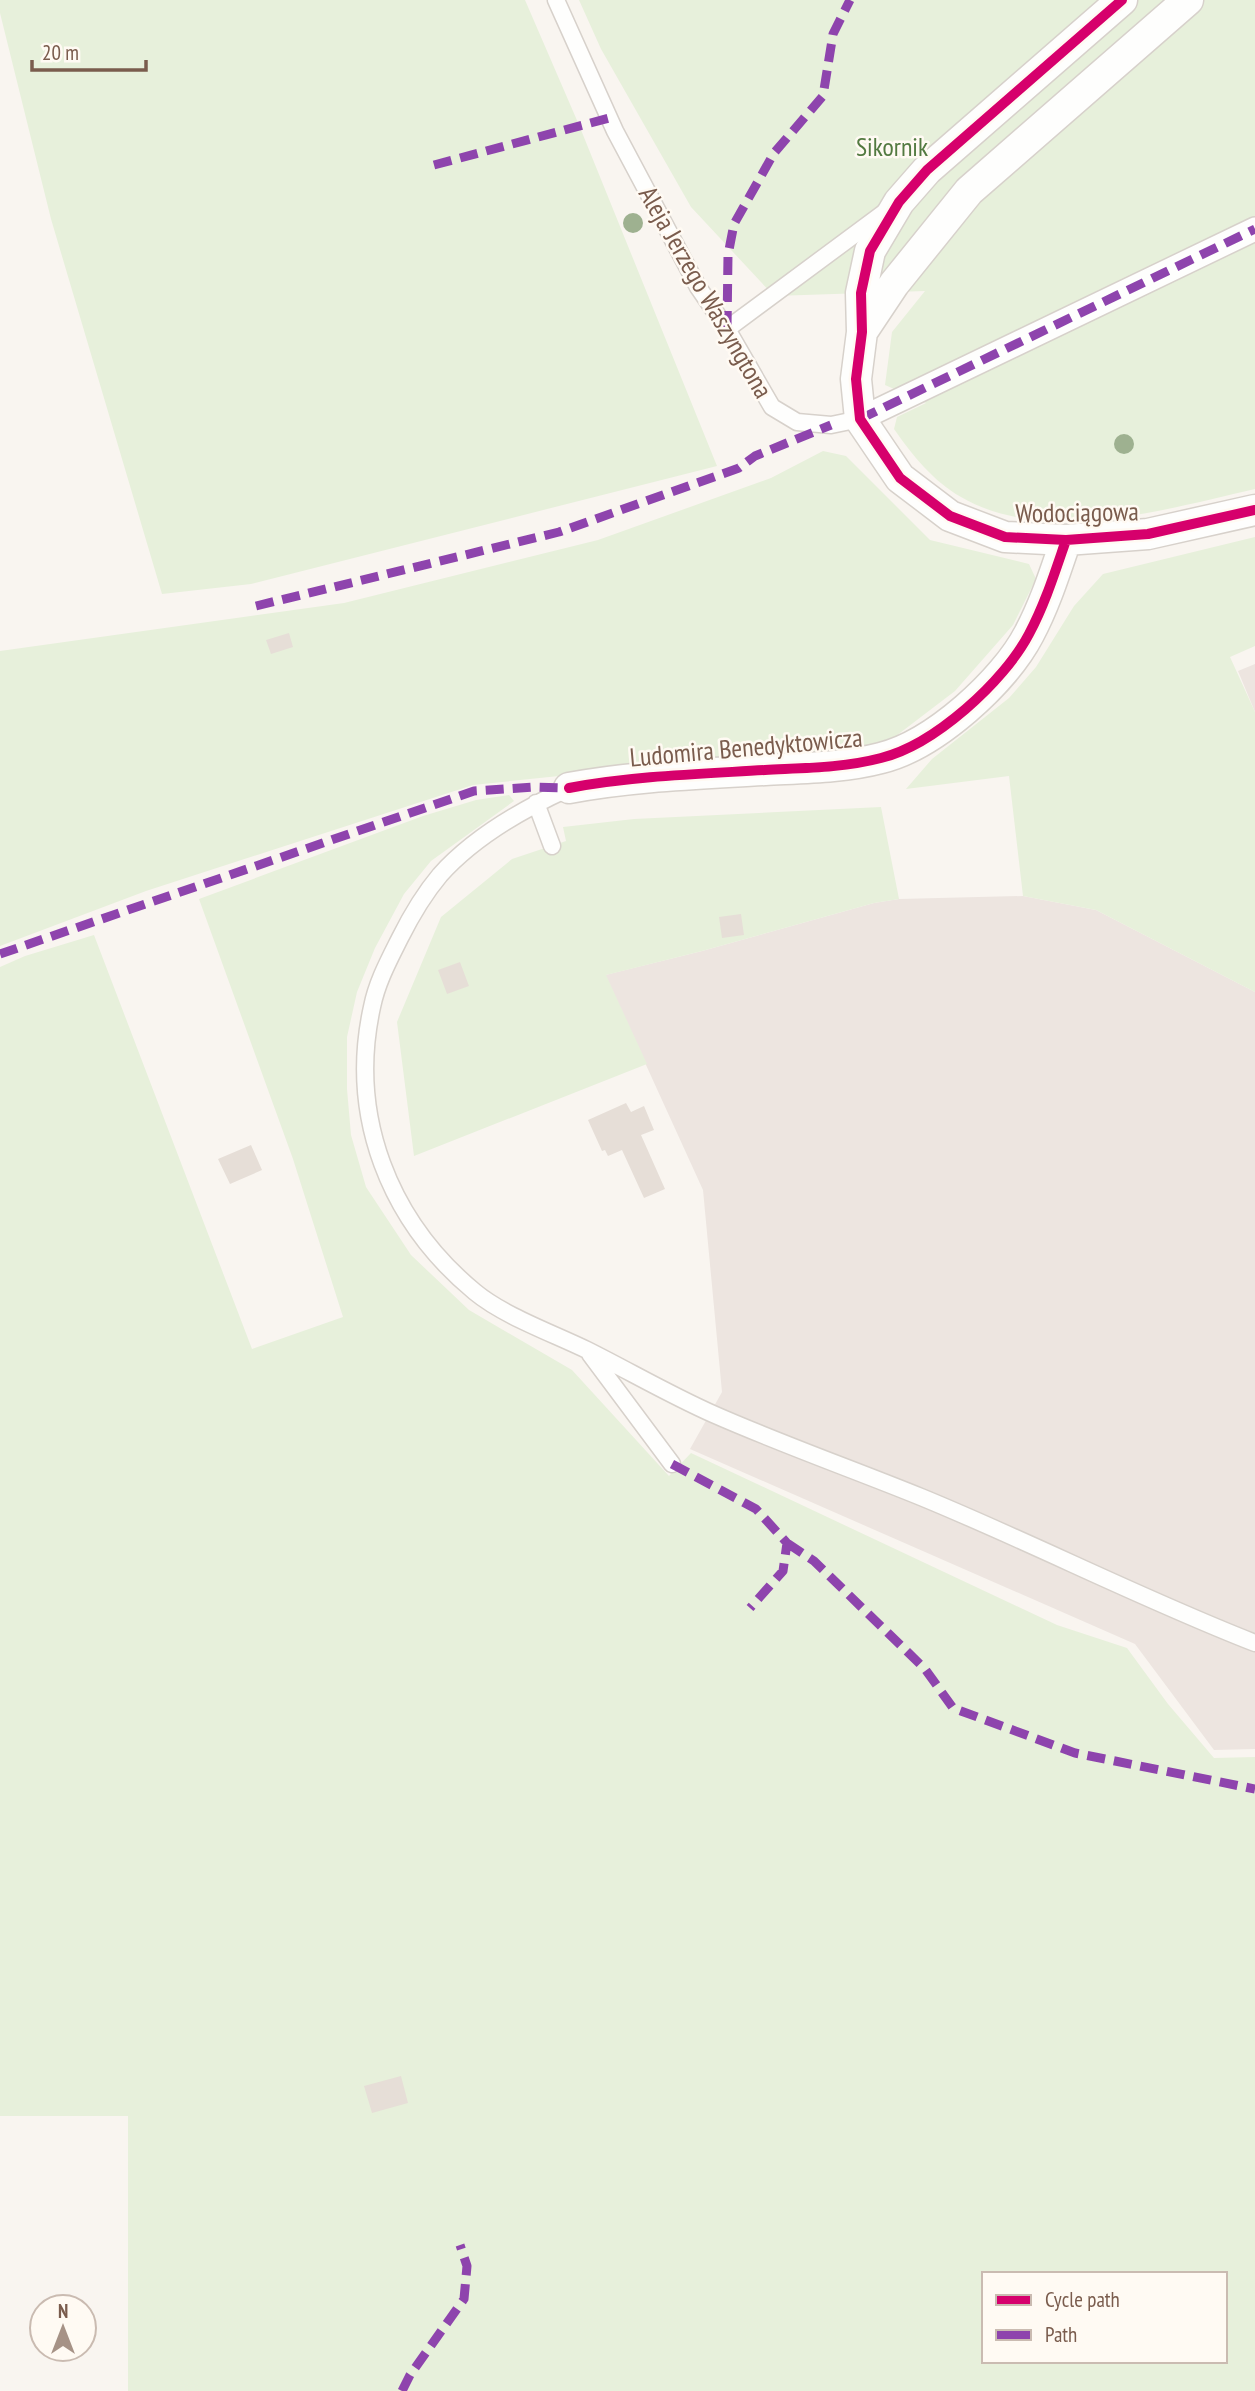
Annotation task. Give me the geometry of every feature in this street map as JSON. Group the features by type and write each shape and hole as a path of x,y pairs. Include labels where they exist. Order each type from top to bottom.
{"street":[{"path":"860,419 856,379 862,332 861,293 870,251 899,202 927,170 1122,0"},
{"path":"862,332 894,284 970,191 1188,0"},
{"name":"Aleja Jerzego Waszyngtona","path":"860,419 1255,229"},
{"name":"Wodociągowa","path":"860,419 900,478 950,516 1005,537 1066,540 1148,534 1255,510"},
{"name":"Ludomira Benedyktowicza","path":"569,788 654,777 830,766 883,758 923,739 962,713 994,682 1027,637 1046,600 1066,540"}],"lane":[{"name":"Aleja Jerzego Waszyngtona","path":"556,0 615,131 698,287 727,329 772,407 797,422 831,425 860,419"},
{"path":"727,329 899,202"},
{"path":"569,788 536,803 472,846 441,875 415,909 387,962 373,1000 366,1035 364,1078 372,1129 384,1173 409,1220 476,1294 522,1320 711,1413 925,1499 1255,1643"},
{"path":"536,803 552,846"},
{"path":"588,1351 672,1464"}],"shaded area":[{"path":"1255,664 1255,712 1238,671"},
{"path":"1023,896 1096,910 1255,992 1255,1749 1214,1750 1135,1644 690,1449 722,1392 703,1190 605,975 874,903 899,899"}],"green space":[{"path":"0,0 525,0 579,125 717,466 251,584 162,594 51,219 0,13"},
{"name":"Sikornik","path":"579,0 1255,0 1255,489 1145,513 1068,521 1030,519 994,512 951,491 924,467 894,429 897,417 926,403 885,385 892,332 925,291 774,296 691,207 601,49"},
{"path":"823,451 846,456 930,540 1029,564 1036,579 1013,625 955,691 896,736 836,758 637,768 473,785 146,891 0,946 0,651 344,603 598,540 771,478"},
{"path":"1255,537 1255,646 1230,657 1255,712 1255,992 1096,910 1023,896 1009,776 906,789 932,759 1009,698 1036,667 1074,606 1103,574"},
{"path":"509,795 514,801 431,861 404,894 375,948 357,992 347,1037 347,1089 351,1135 366,1187 411,1255 469,1310 572,1370 669,1476 691,1453 1057,1625 1127,1648 1168,1704 1214,1758 1255,1757 1255,2391 128,2391 128,2116 0,2116 0,967 25,956 94,935 252,1349 343,1317 293,1159 199,899 423,816 476,800"},
{"path":"881,807 899,899 874,903 606,975 647,1064 414,1156 397,1022 441,917 512,859 566,841 563,827 634,819"}],"building":[{"path":"289,633 293,647 271,654 266,640"},
{"path":"741,914 744,935 722,938 719,917"},
{"path":"460,962 469,986 447,994 438,970"},
{"path":"626,1103 631,1112 644,1106 654,1130 641,1135 665,1189 644,1198 622,1150 608,1156 605,1150 602,1151 588,1120"},
{"path":"251,1145 262,1170 230,1184 218,1159"},
{"path":"401,2076 408,2103 372,2113 364,2086"}],"marked path":[{"path":"727,329 728,255 734,224 774,153 823,96 833,34 850,0"},
{"path":"434,165 609,118"},
{"path":"860,419 1255,229"},
{"path":"256,606 559,532 739,468 755,456 831,425"},
{"path":"0,954 474,791 569,788"},
{"path":"672,1464 756,1509 787,1543 783,1571 750,1608"},
{"path":"787,1543 814,1561 925,1669 953,1708 1075,1753 1255,1789"},
{"path":"402,2391 410,2375 464,2299 467,2266 460,2245"}],"cycle path":[{"path":"1122,0 927,170 899,202 870,251 861,293 862,332 856,379 860,419 900,478 950,516 1005,537 1066,540 1148,534 1255,510"},
{"path":"569,788 666,776 838,766 902,751 945,726 985,691 1018,653 1035,623 1066,540"}]}
